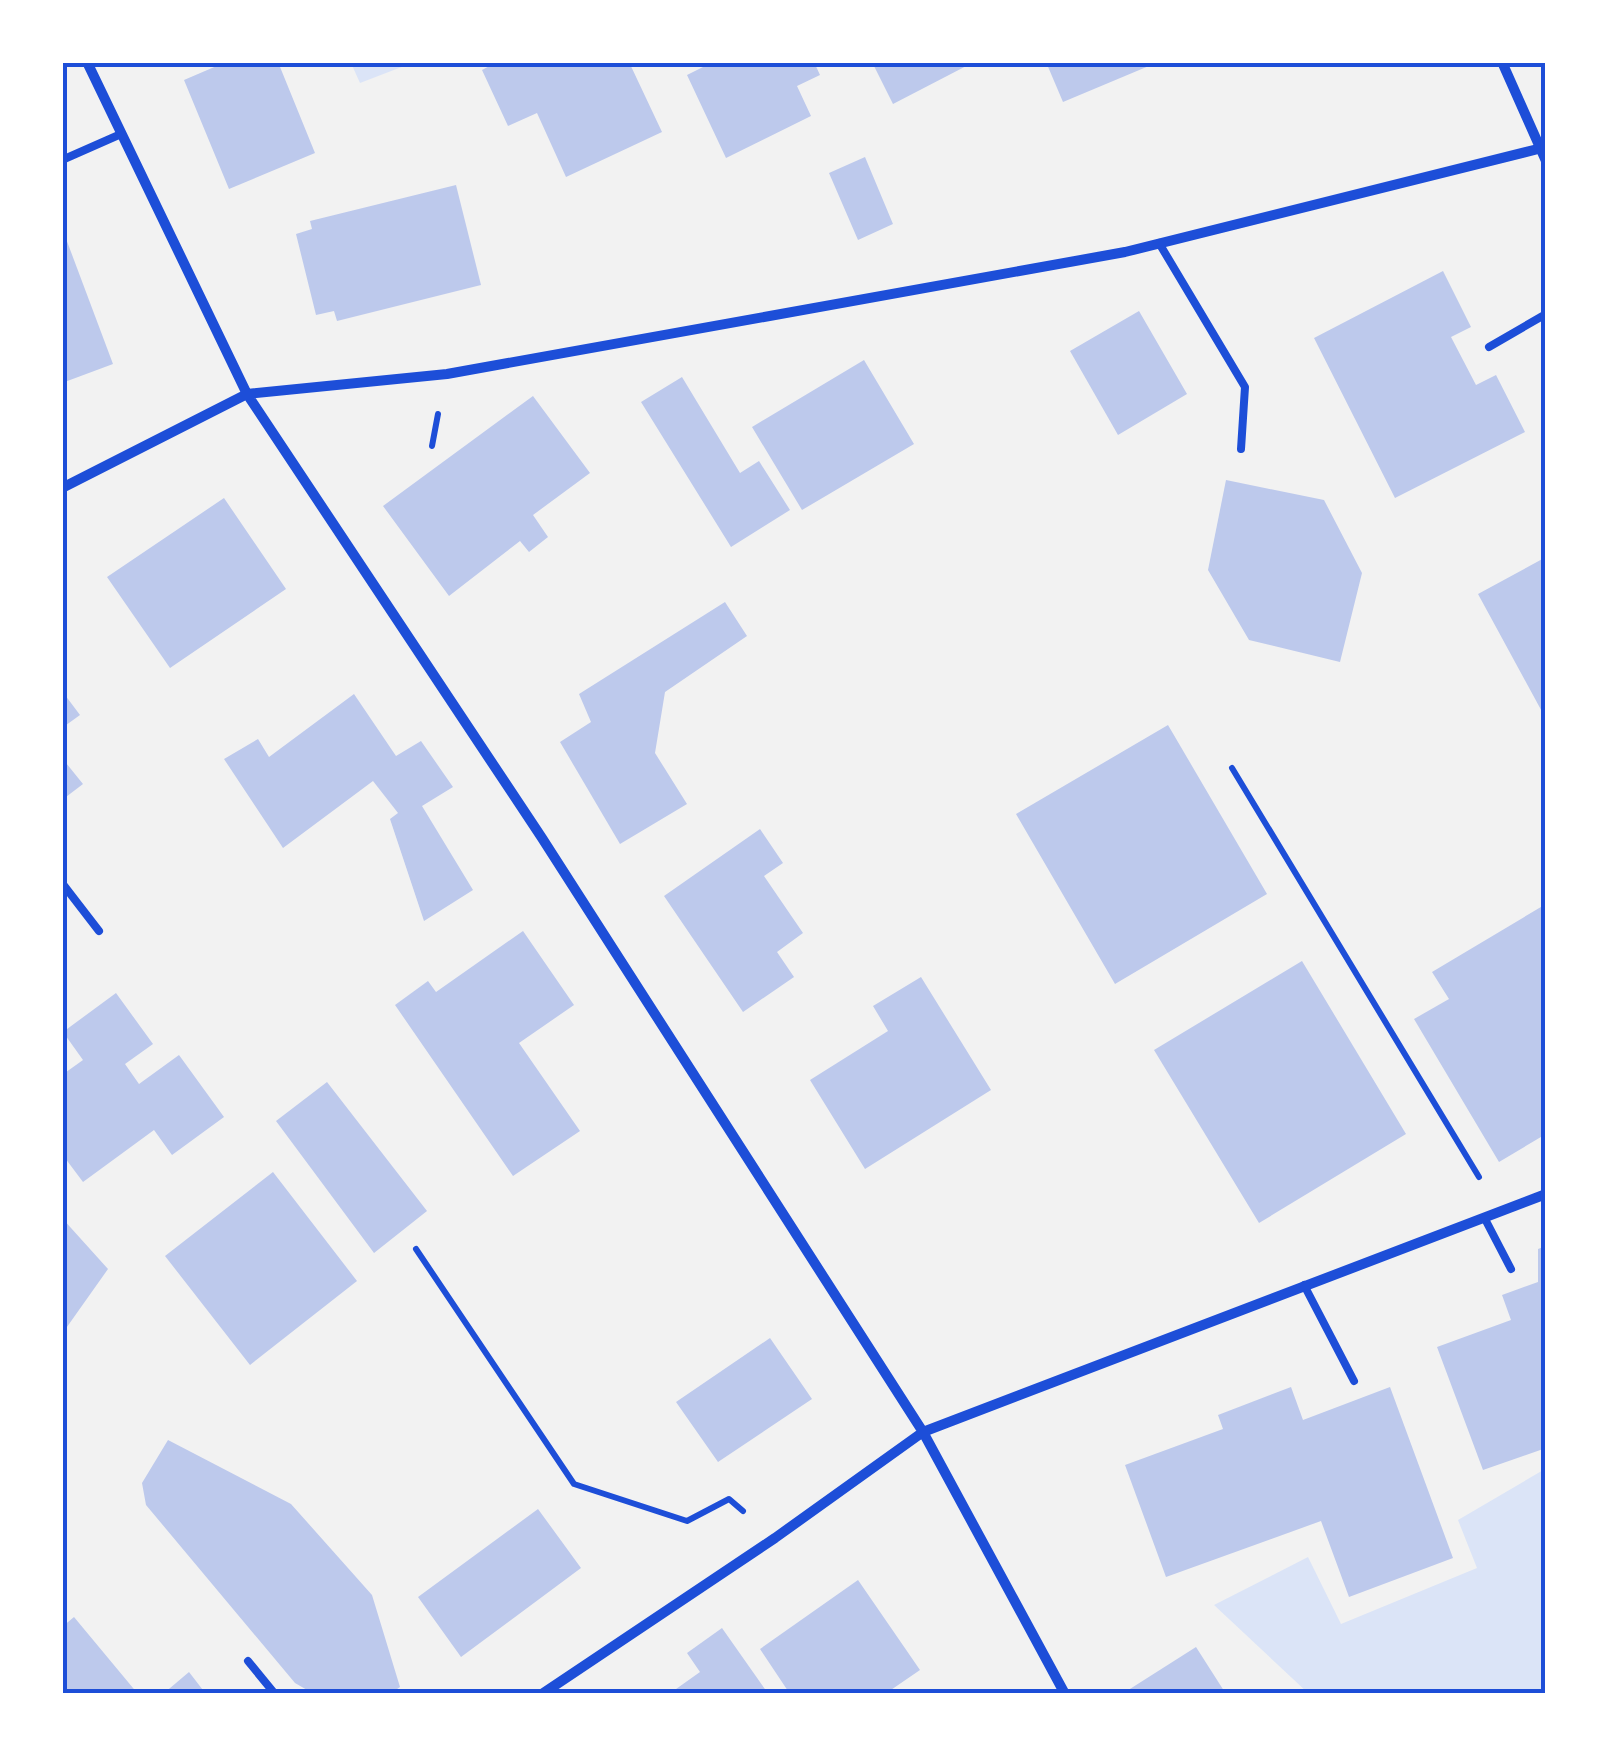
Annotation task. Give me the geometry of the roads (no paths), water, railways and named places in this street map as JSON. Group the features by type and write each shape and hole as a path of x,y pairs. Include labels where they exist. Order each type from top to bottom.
{"street":[{"path":"87,62 247,394 552,855 922,1432 1064,1694"},
{"path":"1502,62 1546,162"},
{"path":"62,488 247,394 446,374 1125,252 1542,148"},
{"path":"542,1694 775,1538 922,1432 1546,1194"}],"lane":[{"path":"62,160 121,134"},
{"path":"1159,243 1246,387 1241,449"},
{"path":"1489,347 1546,314"},
{"path":"62,883 99,931"},
{"path":"1485,1219 1510,1269"},
{"path":"1304,1284 1354,1381"},
{"path":"248,1661 275,1694"}]}
